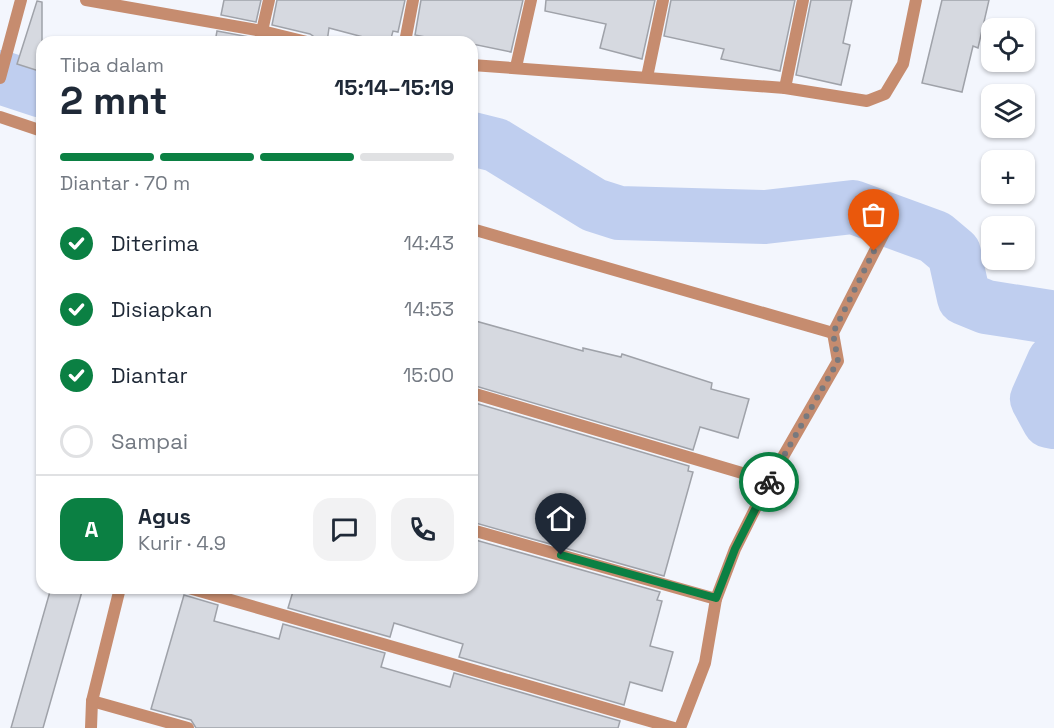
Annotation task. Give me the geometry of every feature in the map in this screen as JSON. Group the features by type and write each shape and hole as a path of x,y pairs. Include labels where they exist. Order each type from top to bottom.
{"street":[{"path":"0,78 21,0"},
{"path":"86,0 150,5 284,36"},
{"path":"262,30 269,0"},
{"path":"406,36 413,0"},
{"path":"516,67 531,0"},
{"path":"647,77 663,0"},
{"path":"785,88 803,0"},
{"path":"478,65 785,88 867,101 885,94 903,64 916,0"},
{"path":"0,117 36,129"},
{"path":"478,231 833,333"},
{"path":"680,728 705,663 716,598 735,549 769,481 838,361 833,333 885,231"},
{"path":"478,395 769,481"},
{"path":"478,532 716,598"},
{"path":"91,728 92,701 119,594"},
{"path":"210,594 674,728"},
{"path":"92,701 188,728"}],"building":[{"path":"224,0 261,0 256,22 221,15"},
{"path":"277,0 405,0 398,32 393,31 392,36 359,36 329,28 328,36 313,36 272,25"},
{"path":"421,0 523,0 511,52 478,45 478,36 415,35"},
{"path":"546,0 655,0 642,59 600,48 606,24 545,11"},
{"path":"671,0 795,0 780,71 721,59 724,49 664,36"},
{"path":"811,0 852,0 843,43 850,45 841,85 796,75"},
{"path":"942,0 989,0 985,18 981,18 978,48 973,46 962,92 922,83"},
{"path":"37,1 42,2 42,36 36,36 36,70 17,64"},
{"path":"217,31 244,36 216,36"},
{"path":"478,322 583,351 583,348 621,357 622,354 712,383 711,389 749,399 738,438 700,427 693,450 478,387"},
{"path":"478,404 689,466 688,471 693,472 664,576 478,524"},
{"path":"478,541 660,592 657,600 662,601 650,646 673,652 662,691 630,682 624,705 459,657 463,644 394,623 390,637 288,608 292,594 478,594"},
{"path":"49,594 81,594 43,728 11,728"},
{"path":"184,595 218,605 214,621 279,639 283,624 385,653 381,667 450,687 454,673 620,721 618,728 196,728 191,720 151,709"}],"waterway":[{"path":"0,77 36,89"},
{"path":"478,140 496,145 594,205 619,213 765,217 853,207 935,237 954,253 964,298 986,307 1050,317 1054,321"},
{"path":"1054,361 1037,399 1049,421 1054,422"}],"way so far":[{"path":"769,482 838,361 833,333 874,251"}],"route":[{"path":"561,555 716,598 735,549 769,482"}]}
